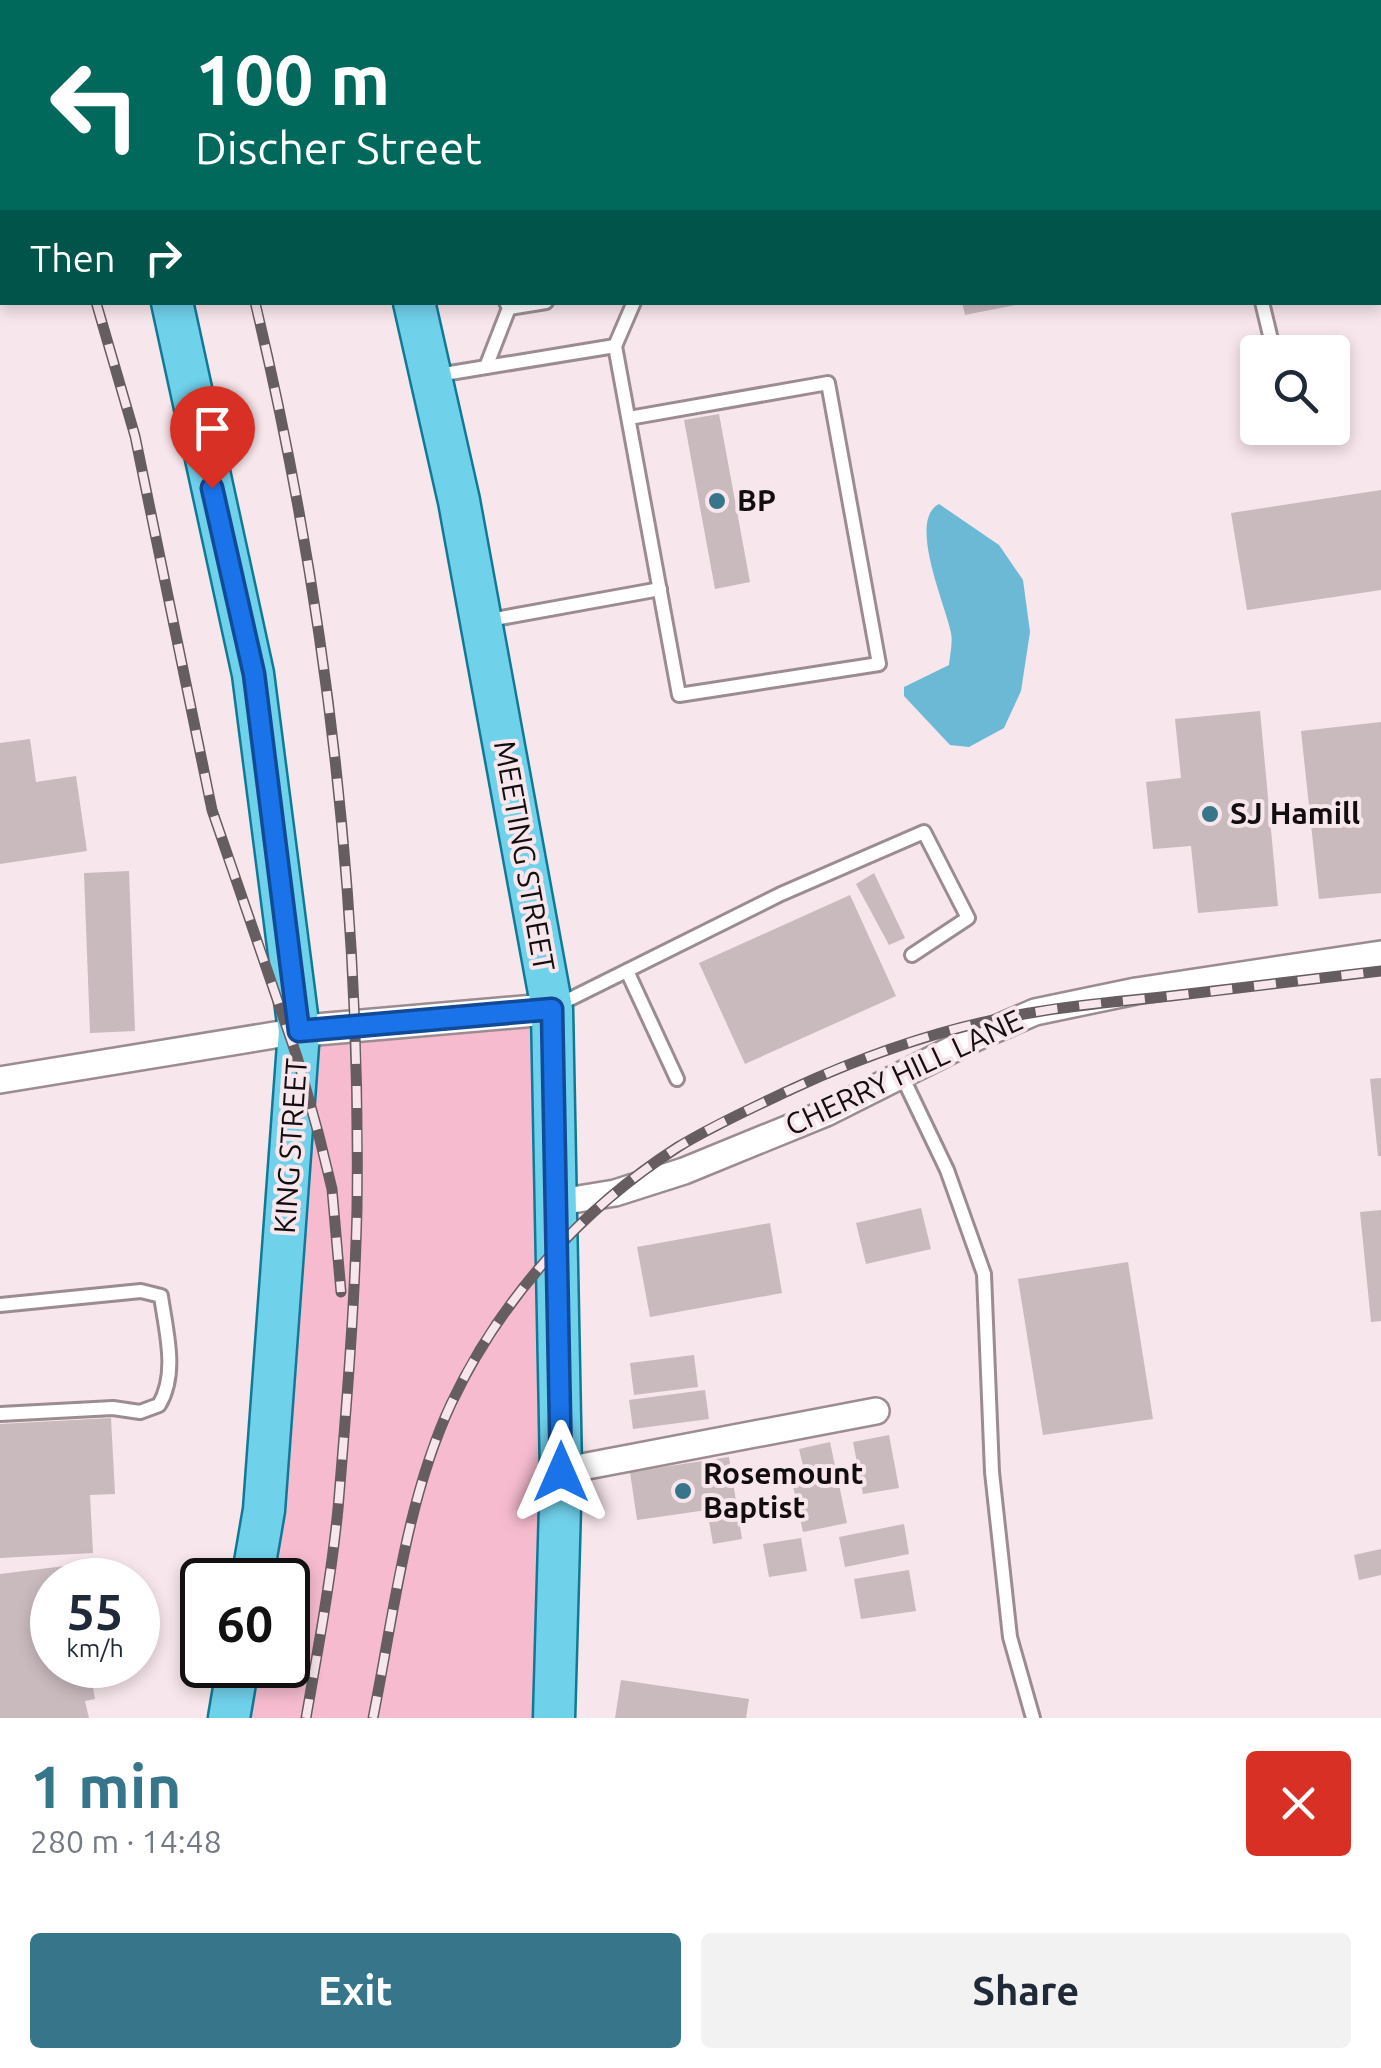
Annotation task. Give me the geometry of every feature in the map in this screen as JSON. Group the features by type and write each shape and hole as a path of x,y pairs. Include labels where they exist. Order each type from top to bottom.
{"main road":[{"name":"KING STREET","path":"173,305 254,674 299,1031 264,1510 256,1558"},
{"name":"MEETING STREET","path":"415,305 460,501 552,1009 561,1472 554,1718"},
{"path":"230,1718 235,1688"}],"street":[{"name":"CHERRY HILL LANE","path":"554,1203 615,1193 684,1171 826,1112 1035,1012 1136,991 1381,954"},
{"path":"0,1080 299,1031 552,1009"},
{"path":"561,1472 876,1411"}],"lane":[{"path":"486,367 509,305"},
{"path":"629,418 828,383 878,664 679,695 614,346 633,305"},
{"path":"1263,305 1270,335"},
{"path":"431,376 614,346"},
{"path":"481,622 660,589"},
{"path":"552,1009 782,894 924,832 968,918 912,955"},
{"path":"627,971 676,1079"},
{"path":"901,1074 948,1170 984,1274 994,1490 1010,1637 1033,1718"},
{"path":"0,1305 141,1291 161,1296 170,1354 168,1390 159,1405 140,1412 113,1408 0,1414"}],"shaded area":[{"path":"552,1009 554,1718 229,1718 234,1688 310,1688 310,1558 254,1558 299,1031"}],"water":[{"path":"939,504 999,545 1023,580 1030,632 1021,691 1004,728 969,747 950,745 904,696 904,687 949,665 951,633 927,545 930,513"}],"building":[{"path":"963,305 1016,305 965,315"},
{"name":"BP","path":"719,414 750,582 715,589 684,420"},
{"path":"1381,490 1381,590 1247,610 1231,513"},
{"name":"SJ Hamill","path":"1260,711 1278,906 1198,913 1191,846 1153,849 1146,782 1181,778 1175,719"},
{"path":"1381,722 1381,893 1319,899 1301,731"},
{"path":"30,739 36,782 76,776 87,851 0,864 0,743"},
{"path":"129,871 135,1031 90,1033 84,873"},
{"path":"874,873 905,938 889,945 856,884"},
{"path":"850,895 896,996 745,1064 699,963"},
{"path":"1381,1078 1381,1156 1378,1156 1370,1079"},
{"path":"921,1208 931,1249 866,1264 856,1223"},
{"path":"1381,1210 1381,1321 1371,1322 1360,1212"},
{"path":"770,1223 782,1293 650,1317 637,1247"},
{"path":"1128,1262 1153,1419 1043,1435 1018,1279"},
{"path":"694,1355 698,1387 634,1395 630,1363"},
{"path":"705,1390 709,1419 633,1429 629,1400"},
{"path":"111,1418 115,1494 90,1495 93,1553 0,1558 0,1424"},
{"path":"889,1435 899,1488 863,1494 853,1442"},
{"path":"830,1442 847,1523 803,1532 791,1477 805,1474 799,1449"},
{"name":"Rosemount Baptist","path":"729,1457 742,1539 713,1544 707,1510 637,1520 630,1472"},
{"path":"904,1524 909,1554 845,1567 839,1537"},
{"path":"801,1538 807,1571 769,1577 763,1544"},
{"path":"1381,1549 1381,1575 1359,1580 1354,1555"},
{"path":"30,1570 30,1688 93,1688 95,1699 85,1701 89,1718 0,1718 0,1574"},
{"path":"909,1570 916,1611 861,1619 854,1579"},
{"path":"621,1680 749,1699 746,1718 615,1718"}],"railway":[{"path":"97,305 135,436 212,810 297,1057 319,1136 332,1189 341,1292"},
{"path":"256,305 280,414 320,639 334,752 353,980 357,1208 352,1320 335,1535 306,1718"},
{"path":"373,1718 412,1518 451,1404 494,1329 546,1260 576,1228 642,1172 706,1131 792,1089 881,1052 942,1033 1070,1007 1381,971"}],"place":[{"name":"BP","path":"717,501"},
{"name":"SJ Hamill","path":"1210,814"},
{"name":"Rosemount Baptist","path":"683,1491"}],"route":[{"path":"212,488 254,674 299,1031 552,1009 561,1472"}]}
